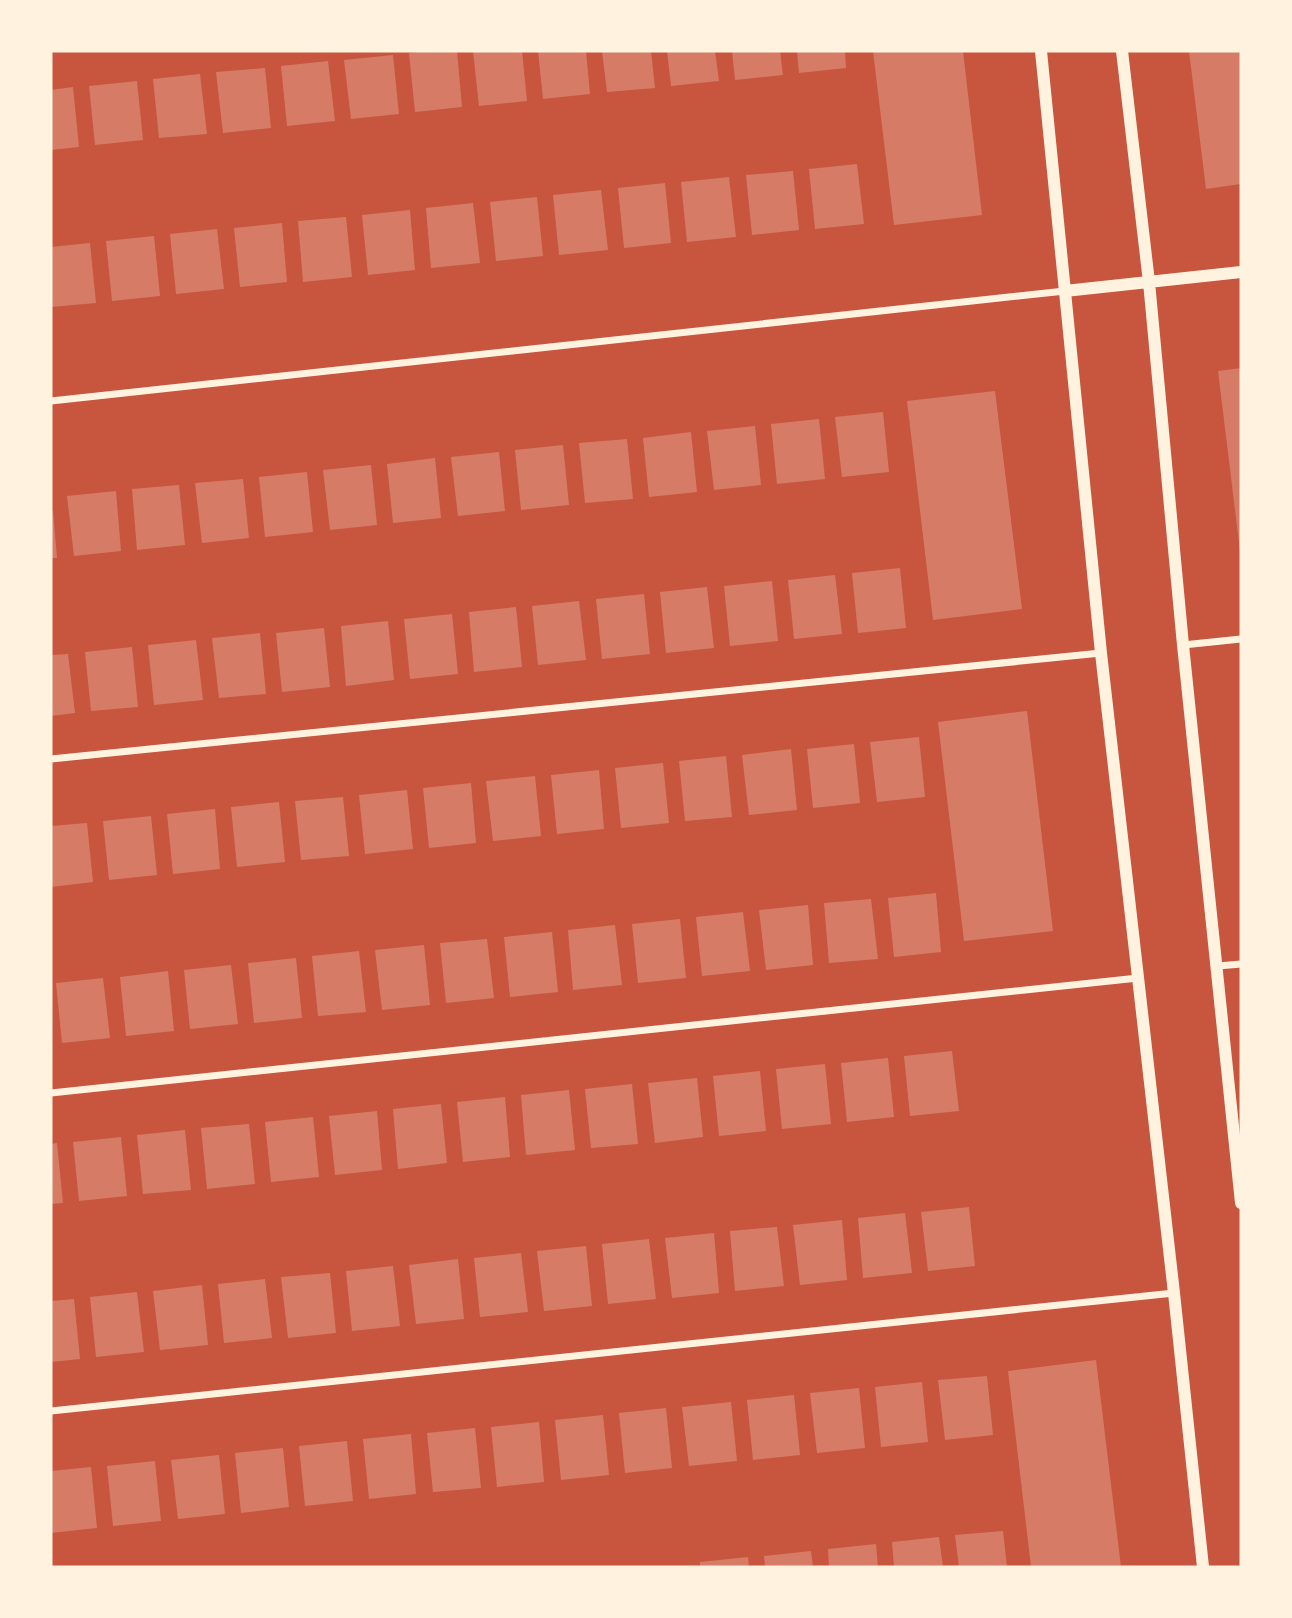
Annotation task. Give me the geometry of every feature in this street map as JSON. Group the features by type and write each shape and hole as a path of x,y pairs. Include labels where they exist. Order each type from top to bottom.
{"street":[{"path":"1041,51 1101,653 1203,1567"},
{"path":"1122,51 1149,282 1183,645 1241,1203"},
{"path":"51,401 1241,272"},
{"path":"1183,645 1241,639"},
{"path":"51,759 1101,653"},
{"path":"1218,966 1241,964"},
{"path":"51,1093 1138,978"},
{"path":"51,1410 1174,1293"}],"building":[{"path":"457,51 462,107 415,112 409,53"},
{"path":"473,51 522,51 527,101 479,106"},
{"path":"538,51 586,51 590,94 543,99"},
{"path":"602,51 651,51 655,88 607,92"},
{"path":"667,51 715,51 719,81 671,86"},
{"path":"732,51 780,51 783,75 735,80"},
{"path":"797,51 845,51 846,68 799,73"},
{"path":"873,51 963,51 982,215 894,225"},
{"path":"1189,51 1241,51 1241,184 1206,189"},
{"path":"393,55 399,114 351,119 344,60"},
{"path":"328,61 335,121 287,126 281,66"},
{"path":"265,68 271,128 223,133 216,72"},
{"path":"200,74 207,134 159,138 153,79"},
{"path":"137,81 143,140 95,145 89,86"},
{"path":"73,87 79,147 51,150 51,90"},
{"path":"857,164 864,224 815,229 809,169"},
{"path":"793,171 799,230 752,235 746,175"},
{"path":"729,177 736,237 687,242 681,182"},
{"path":"665,183 671,243 624,248 618,188"},
{"path":"601,190 608,250 559,255 553,195"},
{"path":"537,197 543,256 496,261 490,202"},
{"path":"473,203 480,263 431,268 426,208"},
{"path":"410,210 415,270 368,275 362,215"},
{"path":"346,217 352,277 303,282 298,221"},
{"path":"282,223 287,282 240,287 234,228"},
{"path":"217,229 224,289 176,294 170,234"},
{"path":"154,236 160,296 112,301 106,241"},
{"path":"90,243 96,303 51,307 51,247"},
{"path":"1241,368 1241,551 1240,551 1218,371"},
{"path":"995,391 1022,609 933,620 907,401"},
{"path":"883,412 889,472 842,477 835,417"},
{"path":"819,419 825,479 777,484 771,424"},
{"path":"755,426 761,485 714,490 707,431"},
{"path":"691,432 697,492 649,497 643,438"},
{"path":"627,439 633,499 585,503 579,443"},
{"path":"563,445 569,505 521,510 515,450"},
{"path":"499,452 505,511 458,516 451,457"},
{"path":"435,458 441,518 393,523 387,464"},
{"path":"371,465 377,525 330,530 323,470"},
{"path":"307,472 313,532 265,537 259,477"},
{"path":"243,479 249,538 202,543 195,483"},
{"path":"179,485 185,545 137,550 132,489"},
{"path":"116,491 121,551 74,556 67,496"},
{"path":"53,511 57,558 51,558"},
{"path":"900,568 906,628 858,633 852,573"},
{"path":"835,575 842,634 794,639 788,580"},
{"path":"772,581 778,641 730,646 724,586"},
{"path":"707,587 714,648 666,653 660,592"},
{"path":"644,594 650,654 602,659 596,599"},
{"path":"579,601 586,660 538,665 532,606"},
{"path":"516,607 522,667 474,672 469,612"},
{"path":"452,614 458,674 410,679 404,619"},
{"path":"388,621 394,680 346,686 341,626"},
{"path":"324,628 330,687 282,692 276,633"},
{"path":"260,633 266,694 219,698 212,638"},
{"path":"196,640 203,700 154,705 148,645"},
{"path":"132,647 138,707 91,711 85,652"},
{"path":"68,654 75,713 51,716 51,655"},
{"path":"1027,711 1053,931 964,941 938,722"},
{"path":"919,737 925,797 877,802 870,742"},
{"path":"854,744 860,803 813,808 807,749"},
{"path":"791,749 797,810 749,815 742,755"},
{"path":"726,756 732,817 685,821 679,761"},
{"path":"663,763 669,823 621,828 615,768"},
{"path":"599,770 604,829 557,834 551,775"},
{"path":"535,776 541,836 493,841 486,781"},
{"path":"471,783 476,843 429,848 423,788"},
{"path":"407,790 413,849 365,854 359,795"},
{"path":"343,797 349,856 301,860 295,801"},
{"path":"279,802 285,862 237,867 231,807"},
{"path":"215,809 220,869 173,874 167,814"},
{"path":"151,816 157,875 109,880 103,821"},
{"path":"87,823 93,882 51,887 51,826"},
{"path":"936,893 941,952 894,957 888,898"},
{"path":"871,899 878,959 829,963 824,903"},
{"path":"808,905 813,965 766,970 759,910"},
{"path":"743,912 750,971 702,976 696,917"},
{"path":"680,919 686,978 638,983 632,924"},
{"path":"615,925 622,985 573,990 568,930"},
{"path":"552,932 558,992 510,997 504,937"},
{"path":"487,939 494,998 446,1003 440,943"},
{"path":"424,945 430,1005 382,1010 375,950"},
{"path":"359,951 366,1012 318,1016 312,956"},
{"path":"296,958 302,1018 254,1023 248,963"},
{"path":"231,965 238,1024 190,1029 184,970"},
{"path":"168,971 174,1031 126,1036 120,977"},
{"path":"103,978 110,1038 62,1043 56,983"},
{"path":"952,1051 959,1111 910,1116 904,1056"},
{"path":"888,1058 894,1117 847,1122 841,1063"},
{"path":"825,1064 831,1124 782,1129 776,1069"},
{"path":"760,1071 766,1131 719,1136 713,1076"},
{"path":"697,1078 703,1137 655,1143 648,1083"},
{"path":"632,1084 638,1144 591,1148 585,1089"},
{"path":"569,1090 575,1150 526,1155 521,1095"},
{"path":"505,1097 510,1157 463,1162 457,1102"},
{"path":"441,1104 447,1163 398,1169 393,1109"},
{"path":"377,1111 382,1170 335,1175 329,1116"},
{"path":"313,1117 319,1177 271,1182 265,1122"},
{"path":"249,1124 255,1184 207,1189 201,1128"},
{"path":"185,1130 191,1190 143,1194 137,1135"},
{"path":"121,1137 127,1196 79,1201 73,1142"},
{"path":"57,1143 63,1203 51,1204 51,1144"},
{"path":"969,1207 975,1266 928,1271 921,1212"},
{"path":"905,1213 912,1273 863,1278 858,1218"},
{"path":"842,1220 847,1280 800,1285 793,1225"},
{"path":"777,1227 784,1286 735,1291 730,1231"},
{"path":"714,1233 719,1293 672,1298 665,1238"},
{"path":"649,1239 656,1299 608,1304 602,1244"},
{"path":"586,1246 592,1306 544,1311 537,1251"},
{"path":"521,1253 528,1312 480,1317 474,1258"},
{"path":"458,1259 464,1319 416,1324 409,1265"},
{"path":"393,1266 400,1326 352,1331 346,1271"},
{"path":"330,1273 336,1333 288,1338 281,1277"},
{"path":"265,1279 272,1338 224,1343 218,1284"},
{"path":"202,1285 208,1345 160,1350 153,1291"},
{"path":"137,1292 144,1352 96,1357 90,1297"},
{"path":"74,1299 80,1359 51,1362 51,1301"},
{"path":"1096,1360 1121,1567 1031,1567 1008,1371"},
{"path":"987,1376 993,1435 945,1440 938,1380"},
{"path":"922,1382 928,1442 881,1447 875,1387"},
{"path":"859,1388 865,1448 817,1453 810,1393"},
{"path":"794,1395 800,1455 753,1460 747,1400"},
{"path":"731,1402 737,1461 689,1466 682,1407"},
{"path":"666,1408 672,1468 625,1473 619,1413"},
{"path":"603,1415 609,1475 561,1480 555,1420"},
{"path":"539,1422 544,1482 497,1487 491,1427"},
{"path":"475,1428 481,1488 433,1492 427,1433"},
{"path":"411,1434 416,1494 369,1499 363,1439"},
{"path":"347,1441 353,1501 305,1506 299,1446"},
{"path":"283,1448 289,1507 241,1513 235,1453"},
{"path":"219,1455 225,1514 178,1519 171,1460"},
{"path":"155,1461 161,1521 113,1526 107,1466"},
{"path":"91,1467 97,1528 51,1533 51,1471"},
{"path":"1003,1531 1007,1567 959,1567 955,1535"},
{"path":"939,1537 943,1567 894,1567 892,1542"},
{"path":"876,1544 878,1567 829,1567 828,1549"},
{"path":"811,1551 813,1567 765,1567 764,1556"},
{"path":"748,1557 749,1567 700,1567 700,1562"}]}
